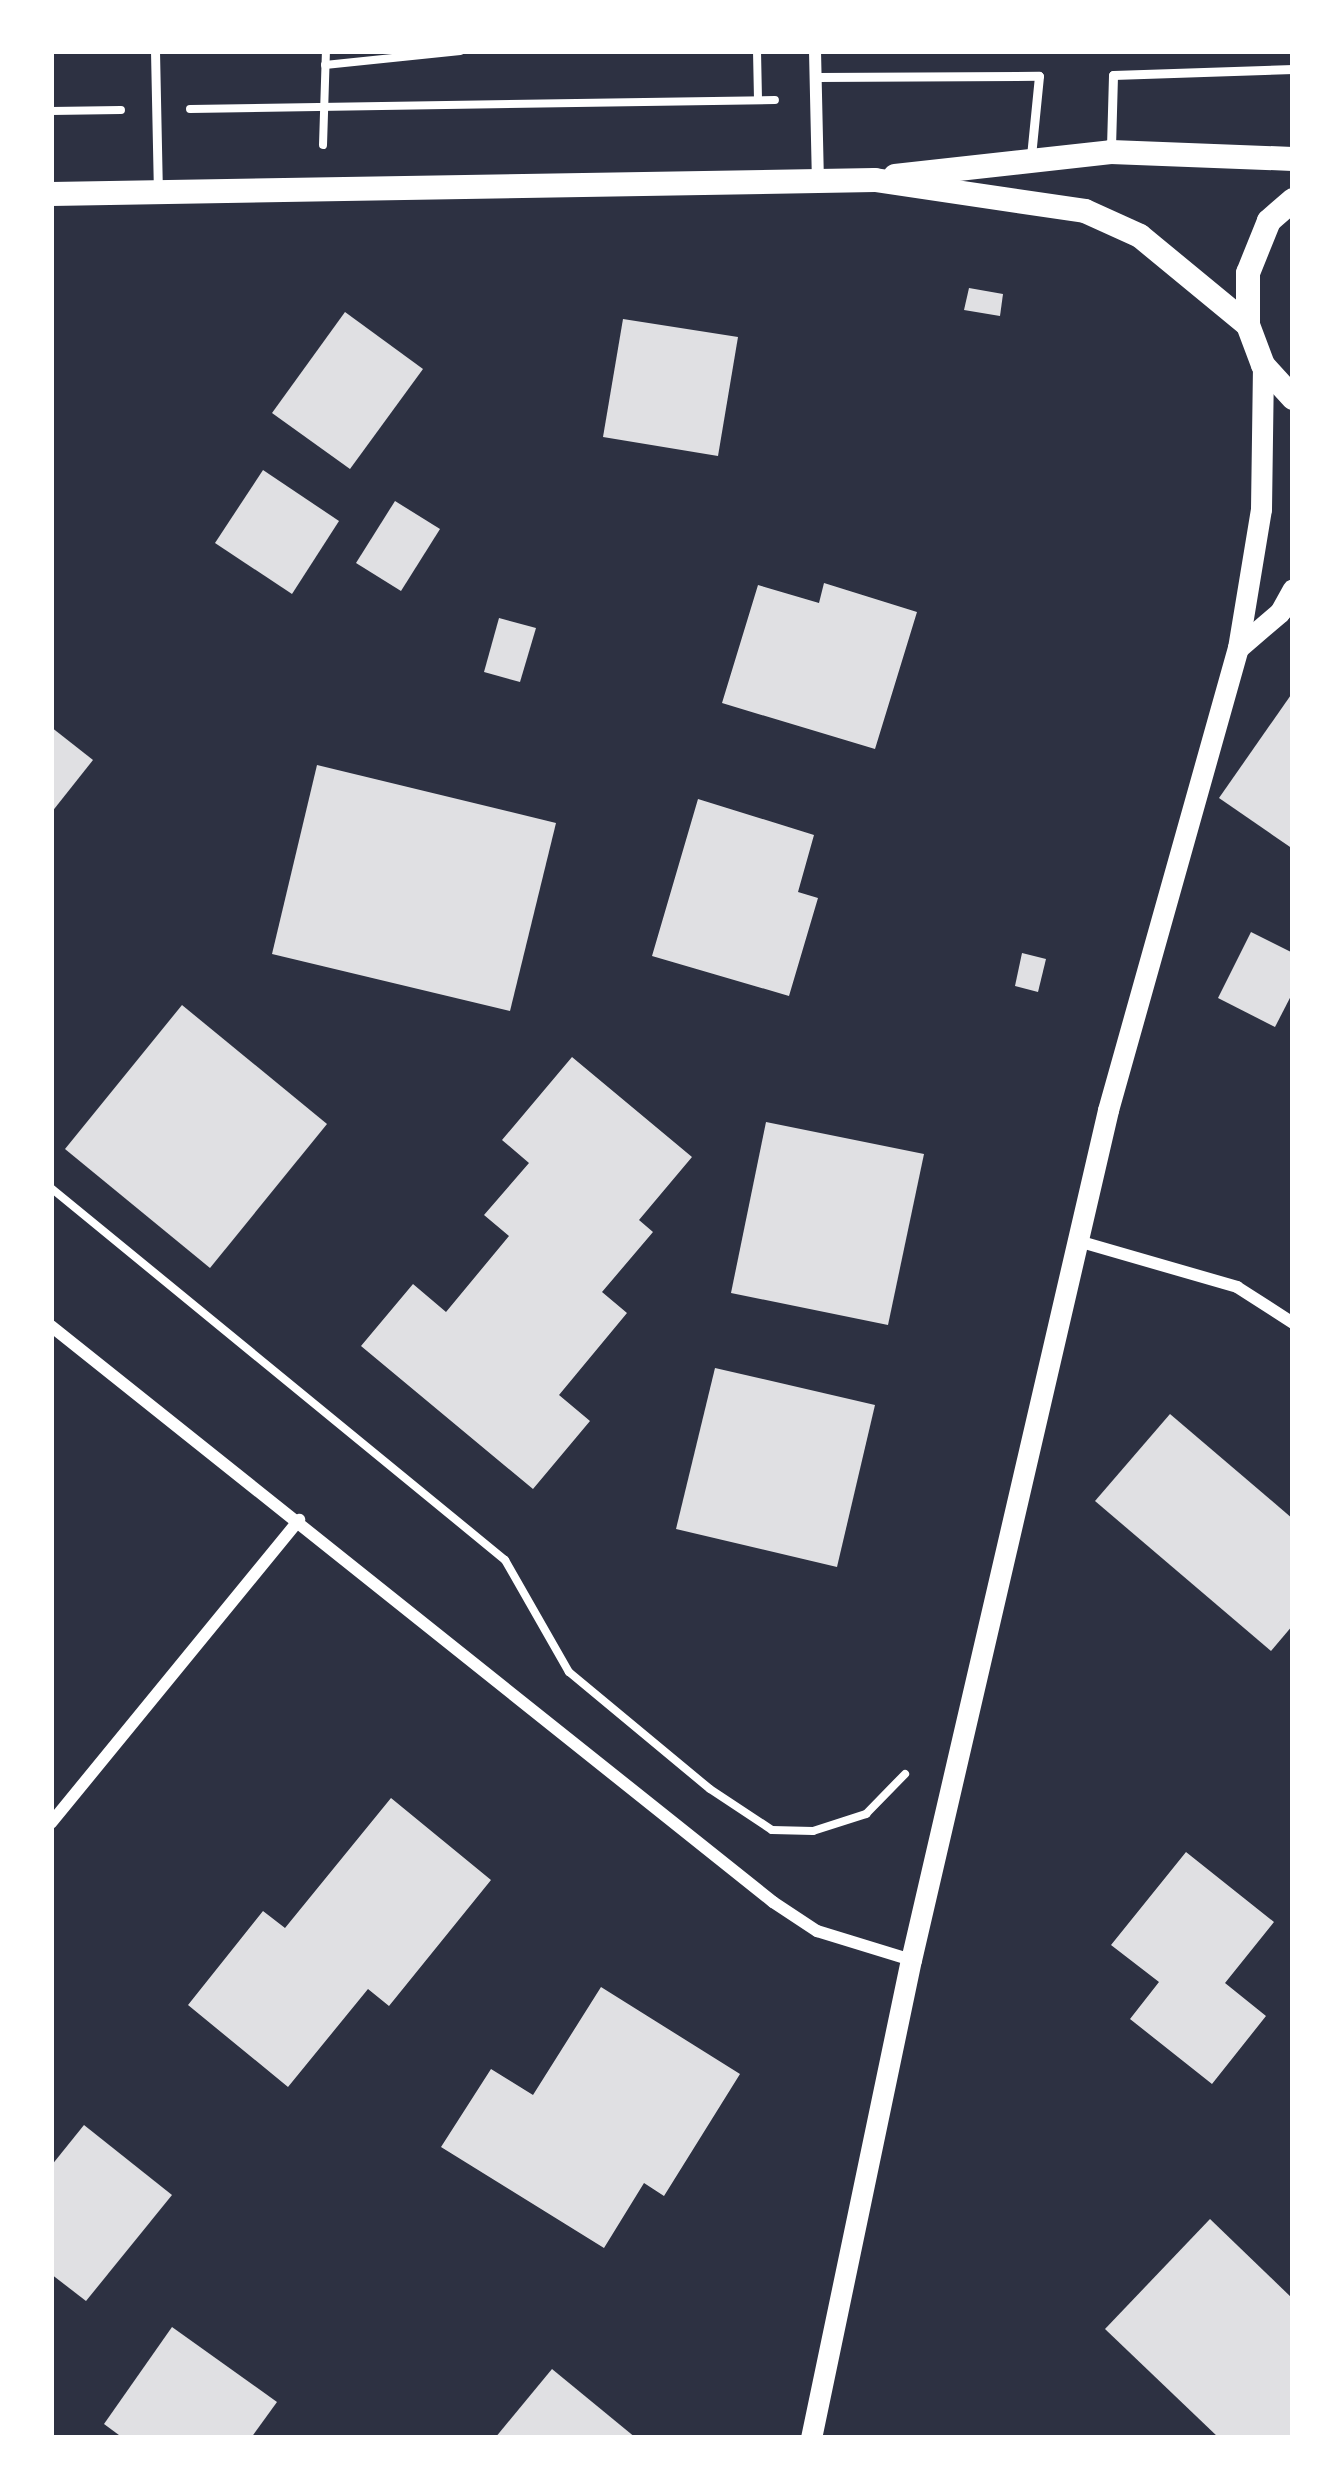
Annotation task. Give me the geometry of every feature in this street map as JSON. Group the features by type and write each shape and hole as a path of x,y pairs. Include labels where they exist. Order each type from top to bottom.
{"main road":[{"path":"875,180 1031,156 1112,152 1293,159"},
{"path":"51,194 875,180 1085,211 1141,236 1248,325"},
{"path":"1293,200 1269,221 1248,273 1248,325 1263,365 1293,398"}],"street":[{"path":"815,51 818,179"},
{"path":"811,2438 911,1960 1078,1241 1238,648 1261,508 1263,365"},
{"path":"1238,648 1280,612 1293,589"},
{"path":"1078,1241 1237,1287 1293,1323"},
{"path":"51,1326 773,1902 818,1931 911,1960"},
{"path":"51,1822 299,1520"}],"lane":[{"path":"155,51 158,190"},
{"path":"1112,152 1113,75 1293,69"},
{"path":"816,77 1039,76 1031,156"}],"path":[{"path":"324,191 326,51"},
{"path":"325,65 460,51"},
{"path":"51,111 758,98 757,51"},
{"path":"51,1188 506,1560 568,1672 710,1790 772,1830 813,1831 866,1814 910,1760"}],"building":[{"path":"969,288 1003,294 1000,316 964,310"},
{"path":"345,312 423,369 350,469 272,413"},
{"path":"623,319 738,337 718,456 603,437"},
{"path":"263,470 339,521 292,594 215,543"},
{"path":"395,501 440,529 401,591 356,563"},
{"path":"824,583 917,612 875,749 722,703 758,585 819,603"},
{"path":"499,618 536,628 520,682 484,672"},
{"path":"1293,692 1293,849 1219,798"},
{"path":"51,727 93,760 51,813"},
{"path":"317,765 556,823 510,1011 272,954"},
{"path":"698,799 814,835 798,892 818,898 789,996 652,956"},
{"path":"1251,932 1293,953 1293,992 1275,1027 1218,998"},
{"path":"1022,953 1046,959 1038,992 1015,986"},
{"path":"182,1005 327,1124 210,1268 65,1149"},
{"path":"572,1057 692,1157 639,1220 653,1232 602,1292 627,1313 559,1395 590,1421 533,1489 361,1346 413,1284 446,1312 509,1236 484,1215 529,1163 502,1140"},
{"path":"766,1122 924,1154 888,1325 731,1293"},
{"path":"715,1368 875,1405 837,1567 676,1529"},
{"path":"1170,1414 1293,1519 1293,1625 1271,1651 1095,1501"},
{"path":"391,1798 491,1880 389,2006 368,1989 288,2087 188,2005 263,1911 285,1928"},
{"path":"1186,1852 1274,1922 1225,1983 1266,2016 1212,2084 1130,2019 1159,1982 1111,1945"},
{"path":"601,1987 740,2074 664,2196 644,2183 604,2248 441,2147 491,2069 533,2095"},
{"path":"84,2125 172,2195 86,2301 51,2274 51,2166"},
{"path":"1210,2219 1293,2299 1293,2438 1219,2438 1105,2329"},
{"path":"172,2327 277,2402 251,2438 123,2438 104,2424"},
{"path":"552,2369 636,2438 495,2438"}]}
